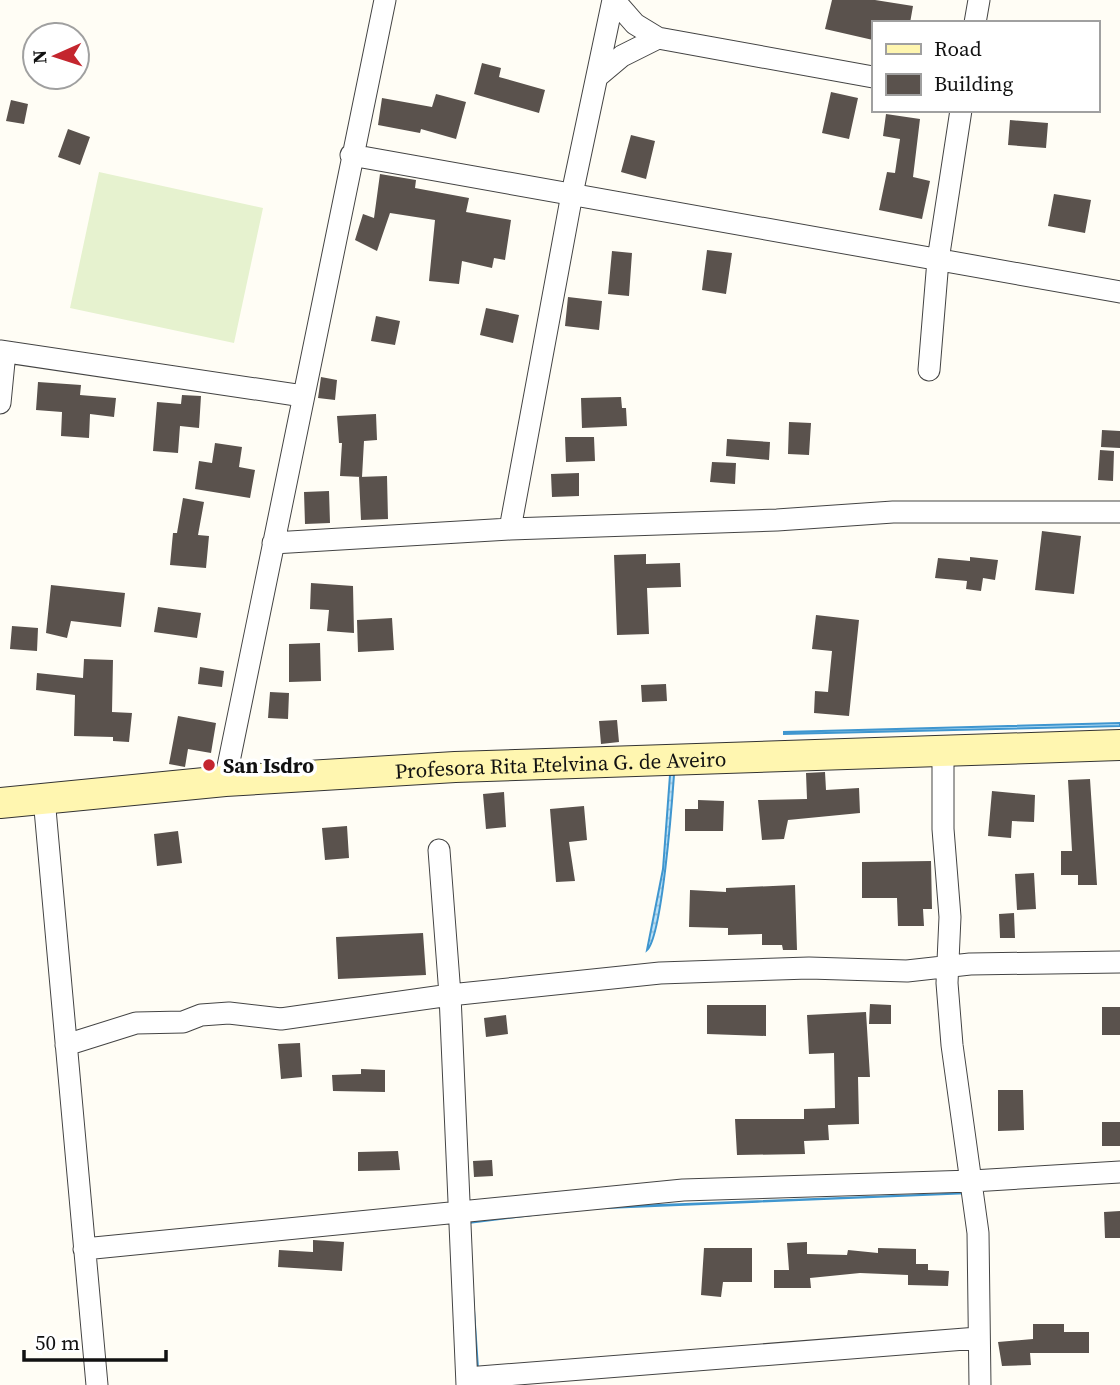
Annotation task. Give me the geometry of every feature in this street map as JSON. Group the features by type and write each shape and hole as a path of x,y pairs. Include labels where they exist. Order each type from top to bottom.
{"street":[{"path":"225,781 384,0"},
{"path":"614,0 635,24 658,38 872,77"},
{"path":"510,529 572,194 614,0"},
{"path":"975,21 979,0"},
{"path":"597,78 622,55 658,38"},
{"path":"929,370 938,260 961,112"},
{"path":"351,155 1120,292"},
{"path":"0,403 2,351 303,396"},
{"path":"273,543 510,529 777,520 893,512 1120,512"},
{"name":"Profesora Rita Etelvina G. de Aveiro","path":"0,803 225,781 455,767 1120,745"},
{"path":"943,750 943,829 950,918 948,967 952,1045 978,1233 980,1385"},
{"path":"44,798 97,1385"},
{"path":"439,850 450,995 467,1382 978,1338"},
{"path":"66,1045 136,1023 183,1022 218,1013 281,1019 450,995 697,971 809,968 871,972 1120,962"},
{"path":"84,1248 459,1210 683,1191 972,1181 1120,1172"}],"green space":[{"path":"99,172 263,208 234,343 70,308"}],"water":[{"path":"1120,723 1120,726 784,734 784,732"},
{"path":"670,775 674,775 662,896 652,940 647,950 663,869"},
{"path":"972,1193 582,1209 468,1223 478,1368 466,1221 581,1208"}],"building":[{"path":"832,0 875,0 913,6 910,21 872,21 872,40 825,29"},
{"path":"482,63 501,68 499,77 545,90 539,113 474,94"},
{"path":"831,92 858,98 849,139 822,133"},
{"path":"436,94 466,102 456,139 421,129 420,133 378,125 382,98 432,107"},
{"path":"11,100 28,104 24,124 6,121"},
{"path":"886,114 920,119 913,177 930,181 922,219 879,210 887,172 895,173 900,139 883,136"},
{"path":"1010,120 1048,123 1046,148 1008,145"},
{"path":"68,129 90,137 80,165 58,157"},
{"path":"631,135 655,141 646,179 621,172"},
{"path":"380,174 416,180 415,188 469,198 466,212 511,220 505,260 494,258 492,268 462,261 459,284 429,281 435,220 390,213 377,251 355,240 363,214 374,218"},
{"path":"1054,194 1091,200 1085,233 1048,226"},
{"path":"707,250 732,253 726,294 702,290"},
{"path":"612,251 632,253 629,296 608,294"},
{"path":"568,297 602,301 599,330 565,326"},
{"path":"486,308 519,315 513,343 480,335"},
{"path":"376,316 400,321 395,345 371,341"},
{"path":"321,377 337,380 335,400 318,398"},
{"path":"38,382 81,385 80,395 116,398 114,417 90,414 89,438 61,436 62,412 36,410"},
{"path":"182,395 201,396 199,428 180,426 178,453 153,451 157,402 181,404"},
{"path":"621,397 622,408 626,408 627,426 582,428 581,398"},
{"path":"376,414 377,440 364,441 362,477 340,476 342,443 339,443 337,416"},
{"path":"789,422 811,423 809,455 788,454"},
{"path":"1102,430 1120,431 1120,448 1101,447"},
{"path":"565,437 594,437 595,461 566,462"},
{"path":"727,439 770,442 769,460 726,456"},
{"path":"215,443 242,447 239,467 255,470 250,498 195,489 199,461 212,463"},
{"path":"1100,450 1114,451 1113,481 1098,480"},
{"path":"712,462 736,463 735,484 710,482"},
{"path":"579,473 579,496 552,497 551,474"},
{"path":"387,476 388,519 361,520 359,477"},
{"path":"329,491 330,523 305,524 304,492"},
{"path":"183,498 204,502 198,535 209,536 206,568 170,565 173,533 177,533"},
{"path":"1042,531 1081,536 1074,594 1035,590"},
{"path":"646,554 646,564 680,563 681,587 647,588 649,634 617,635 614,555"},
{"path":"970,557 998,560 995,580 983,578 981,591 966,589 967,581 935,578 938,558 970,561"},
{"path":"311,583 353,586 354,633 327,631 329,610 310,609"},
{"path":"51,585 125,593 121,627 71,621 67,638 46,633"},
{"path":"158,607 201,613 197,638 154,632"},
{"path":"816,615 859,620 849,716 814,713 815,691 828,692 832,651 812,649"},
{"path":"392,618 394,650 358,652 357,620"},
{"path":"12,626 38,628 37,651 10,649"},
{"path":"320,643 321,681 289,682 289,644"},
{"path":"84,659 113,660 112,712 132,713 129,742 113,741 113,737 74,736 75,695 36,690 37,673 83,678"},
{"path":"200,667 224,671 222,687 198,684"},
{"path":"666,684 667,701 642,702 641,685"},
{"path":"270,692 289,693 288,719 268,718"},
{"path":"178,716 216,723 211,753 188,749 185,767 169,764"},
{"path":"617,720 619,742 601,744 599,721"},
{"path":"825,772 826,790 859,788 860,813 788,820 784,839 762,840 758,800 807,799 806,773"},
{"path":"1090,779 1097,885 1078,885 1078,875 1061,875 1061,851 1072,851 1068,780"},
{"path":"992,791 1035,795 1034,822 1012,821 1011,838 988,836"},
{"path":"504,792 506,827 486,829 483,794"},
{"path":"698,800 724,801 723,831 685,831 685,809 698,809"},
{"path":"584,806 587,840 569,842 575,881 556,882 550,809"},
{"path":"347,826 349,858 325,860 322,828"},
{"path":"178,831 182,863 157,866 154,834"},
{"path":"931,861 932,909 923,909 924,926 898,926 897,898 862,898 862,862"},
{"path":"1034,873 1036,909 1017,910 1015,874"},
{"path":"795,885 797,950 783,950 782,945 762,945 762,934 728,935 728,928 689,927 690,890 726,892 726,888"},
{"path":"1014,913 1015,938 1000,938 999,914"},
{"path":"423,933 426,975 338,979 336,937"},
{"path":"870,1004 891,1005 891,1024 869,1024"},
{"path":"707,1005 766,1005 766,1036 707,1034"},
{"path":"1102,1007 1120,1007 1120,1035 1102,1035"},
{"path":"866,1012 870,1077 858,1077 859,1124 828,1125 829,1140 804,1141 805,1154 737,1155 735,1119 804,1119 804,1109 835,1108 834,1053 809,1054 807,1015"},
{"path":"506,1015 508,1034 486,1037 484,1018"},
{"path":"300,1043 302,1077 281,1079 278,1044"},
{"path":"361,1069 385,1070 385,1092 333,1091 332,1075 361,1074"},
{"path":"998,1090 1023,1090 1024,1130 998,1131"},
{"path":"1102,1122 1120,1122 1120,1146 1102,1146"},
{"path":"398,1151 400,1170 358,1171 358,1152"},
{"path":"492,1160 493,1176 474,1177 473,1161"},
{"path":"1120,1211 1120,1238 1105,1238 1104,1212"},
{"path":"313,1240 344,1242 342,1271 278,1267 279,1250 313,1252"},
{"path":"807,1242 807,1254 847,1255 848,1250 878,1253 878,1248 916,1249 916,1264 928,1264 928,1270 949,1271 948,1286 908,1285 908,1275 860,1273 810,1278 811,1288 774,1288 774,1270 789,1270 787,1243"},
{"path":"704,1248 752,1248 752,1282 723,1282 721,1297 701,1295"},
{"path":"1033,1324 1064,1324 1064,1332 1089,1332 1089,1353 1030,1353 1031,1365 1002,1366 998,1342 1033,1339"}],"place":[{"name":"San Isdro","path":"209,765"}]}
